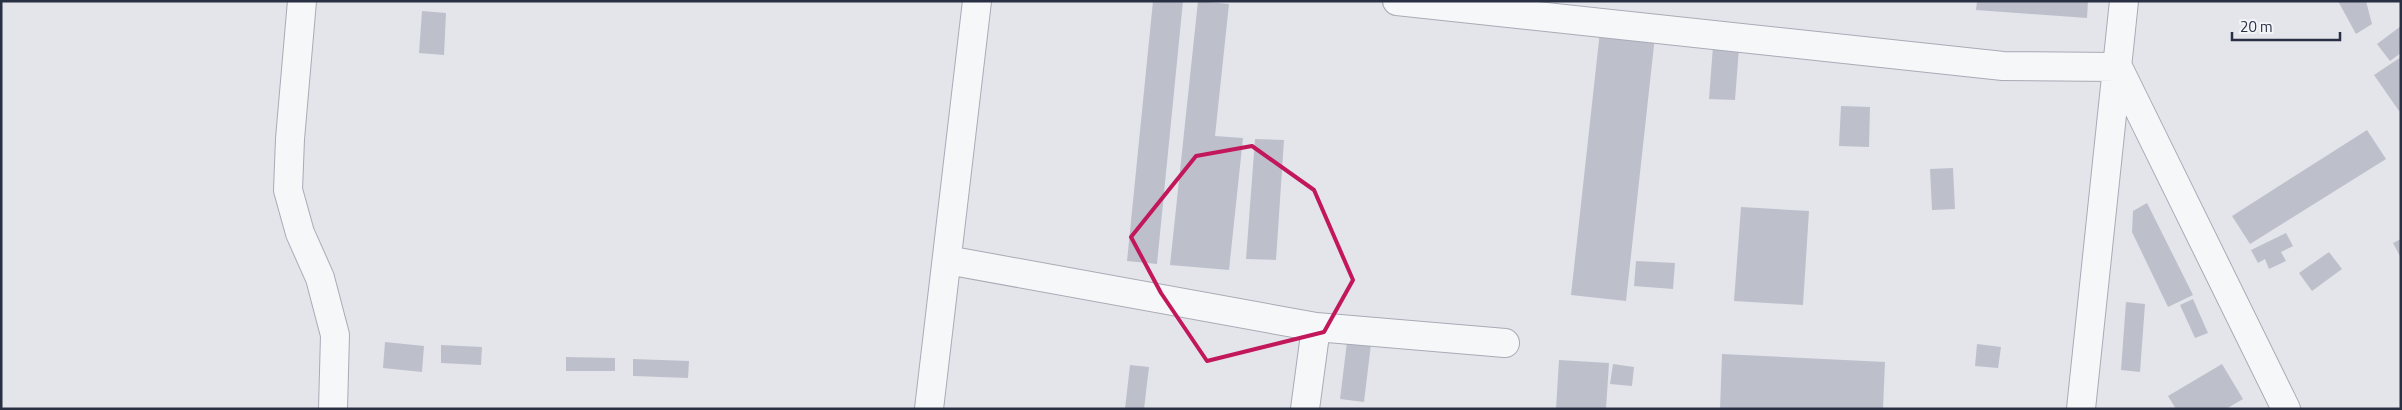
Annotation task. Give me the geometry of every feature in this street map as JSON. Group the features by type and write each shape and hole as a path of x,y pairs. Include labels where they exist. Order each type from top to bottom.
{"street":[{"path":"302,1 290,139 288,190 300,233 320,278 335,335 334,409"},
{"path":"929,409 977,1"},
{"path":"1397,1 2003,66 2118,67"},
{"path":"2081,409 2124,1"},
{"path":"2118,67 2286,409"},
{"path":"947,260 1316,327 1505,343"},
{"path":"1305,409 1316,327"}],"highlighted area":[{"path":"1252,146 1314,190 1353,280 1324,332 1207,361 1161,293 1131,237 1196,156"}],"building":[{"path":"1153,1 1183,1 1157,264 1127,261"},
{"path":"1198,1 1229,4 1215,136 1243,138 1229,270 1170,265"},
{"path":"1977,1 2088,1 2087,18 1976,10"},
{"path":"2338,1 2366,1 2372,24 2356,34"},
{"path":"422,11 446,13 444,55 419,53"},
{"path":"2401,26 2401,53 2390,61 2377,44"},
{"path":"1600,31 1655,36 1626,301 1571,295"},
{"path":"1713,46 1739,48 1735,100 1709,99"},
{"path":"2401,57 2401,109 2399,111 2374,75"},
{"path":"1841,106 1870,107 1869,147 1839,146"},
{"path":"2367,130 2386,159 2250,244 2232,216"},
{"path":"1255,139 1284,140 1276,260 1246,259"},
{"path":"1953,168 1955,209 1932,210 1930,169"},
{"path":"2147,203 2193,295 2168,307 2132,232 2133,211"},
{"path":"1741,207 1809,211 1803,305 1734,301"},
{"path":"2286,233 2293,246 2281,252 2286,261 2269,269 2265,259 2258,263 2251,250"},
{"path":"2401,239 2401,258 2393,243"},
{"path":"2329,252 2342,269 2312,291 2299,273"},
{"path":"1636,261 1675,263 1673,289 1634,286"},
{"path":"2193,299 2208,333 2195,338 2180,305"},
{"path":"2126,302 2145,304 2140,372 2121,370"},
{"path":"385,342 424,346 422,372 383,368"},
{"path":"1347,342 1371,344 1364,402 1340,399"},
{"path":"1977,344 2001,347 1998,368 1975,366"},
{"path":"441,345 482,347 481,365 441,363"},
{"path":"1722,354 1885,362 1883,409 1720,409"},
{"path":"566,357 615,358 615,371 566,371"},
{"path":"633,359 689,361 688,378 633,376"},
{"path":"1559,360 1609,363 1606,409 1556,409"},
{"path":"1613,364 1634,367 1632,386 1610,384"},
{"path":"2222,364 2243,399 2226,409 2176,409 2168,396"},
{"path":"1130,365 1149,367 1144,409 1125,409"}]}
